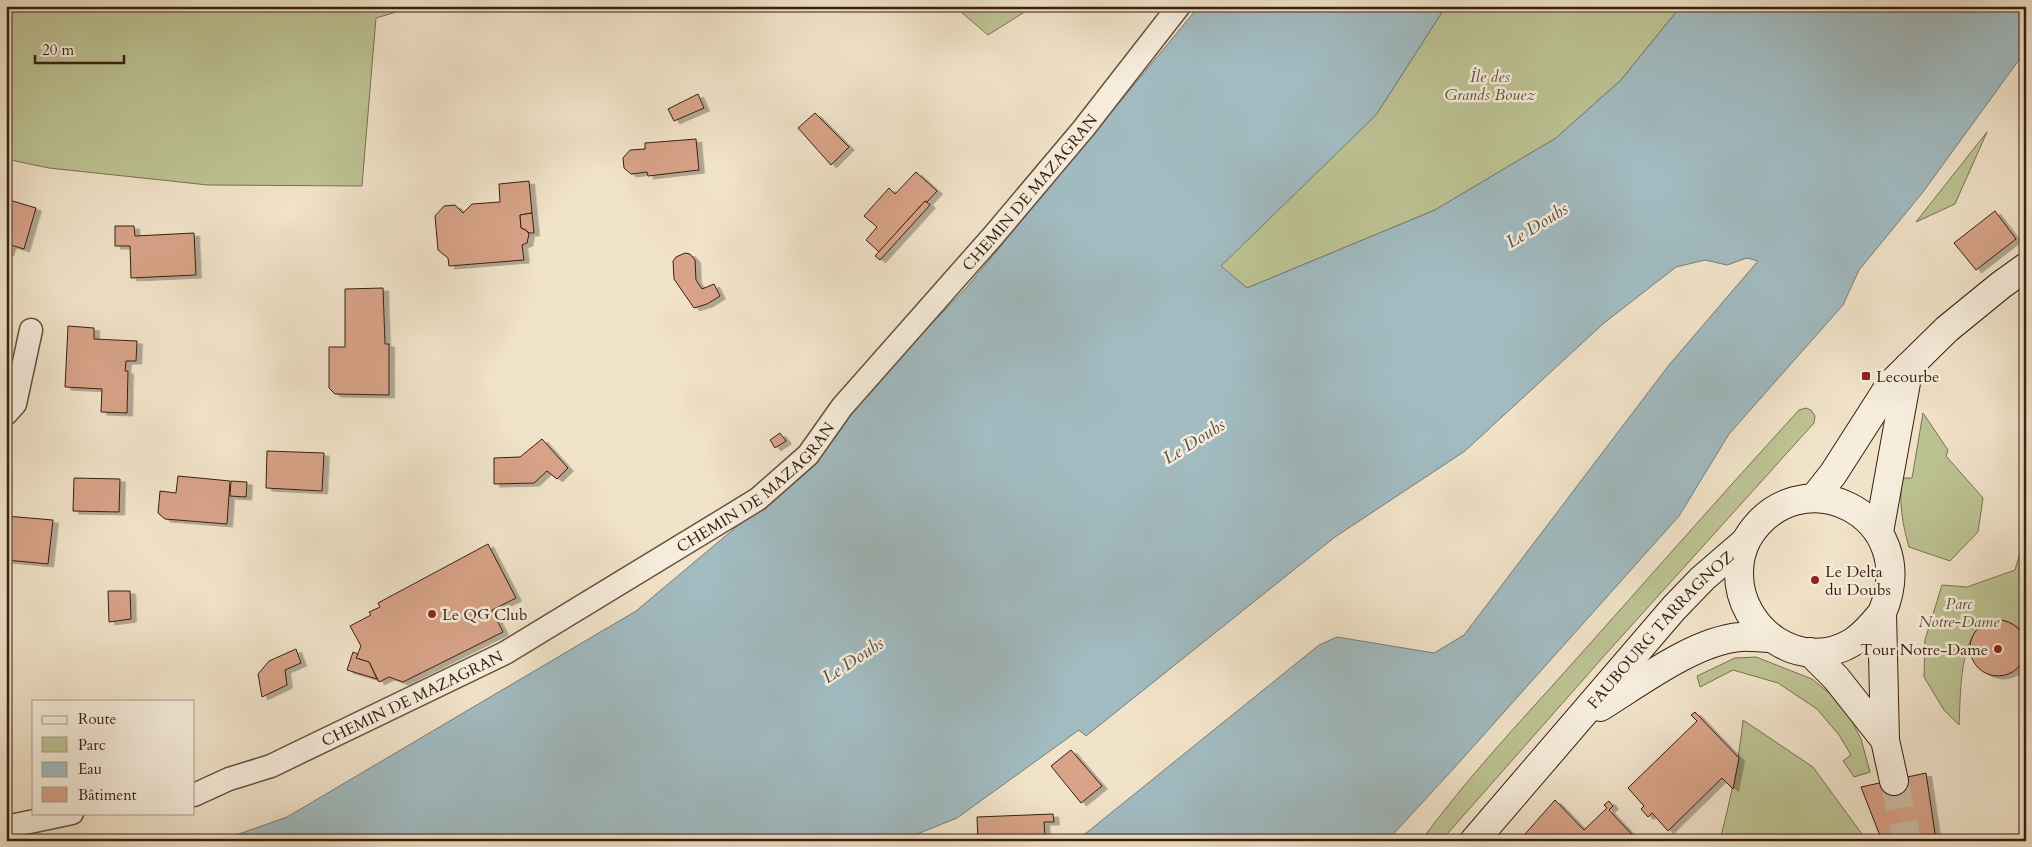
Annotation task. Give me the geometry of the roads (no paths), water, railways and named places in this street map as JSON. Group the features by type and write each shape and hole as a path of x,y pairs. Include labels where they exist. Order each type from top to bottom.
{"main road":[{"path":"2001,285 2026,255"},
{"path":"1814,498 1833,474 1890,385 1947,329 2026,267"},
{"path":"1879,532 1909,366"},
{"path":"1814,498 1839,502 1861,514 1879,532 1890,560 1892,578 1889,596 1882,613 1869,630 1852,643 1832,651 1810,652 1789,648 1770,638 1751,617 1744,604 1739,584 1739,562 1746,541 1758,524 1774,510 1793,502 1814,498"},
{"name":"FAUBOURG TARRAGNOZ","path":"1474,841 1674,608 1703,578 1746,541"},
{"path":"1882,613 1885,740 1894,781"},
{"name":"FAUBOURG TARRAGNOZ","path":"1577,721 1675,660 1712,644 1739,637 1770,638"},
{"path":"1810,652 1836,678 1885,740"}],"street":[{"name":"CHEMIN DE MAZAGRAN","path":"195,795 229,779 271,766 505,654 758,499 808,454 842,407 993,236 1084,128 1178,6"},
{"path":"6,414 15,404 31,330"},
{"path":"6,827 67,814"}],"water":[{"name":"Le Doubs","path":"1199,6 1446,6 1376,115 1221,266 1247,288 1435,210 1556,138 1621,80 1681,6 2026,6 2026,48 1923,192 1859,270 1843,305 1729,434 1679,516 1387,841 1081,841 1080,838 1319,645 1337,637 1434,653 1464,635 1669,365 1758,261 1747,258 1727,265 1705,260 1676,267 1604,323 1465,451 1335,537 1086,736 1079,730 957,818 900,841 219,841 287,817 636,611 760,507 850,409 967,287"}],"tunnel":[{"path":"1894,781 1907,841"}],"place":[{"name":"Lecourbe","path":"1866,376"},
{"name":"Le Delta du Doubs","path":"1815,580"},
{"name":"Le QG Club","path":"432,614"},
{"name":"Tour Notre-Dame","path":"1998,649"}],"park label":[{"name":"Île des Grands Bouez","path":"1490,85"},
{"name":"Parc Notre-Dame","path":"1959,612"}]}
